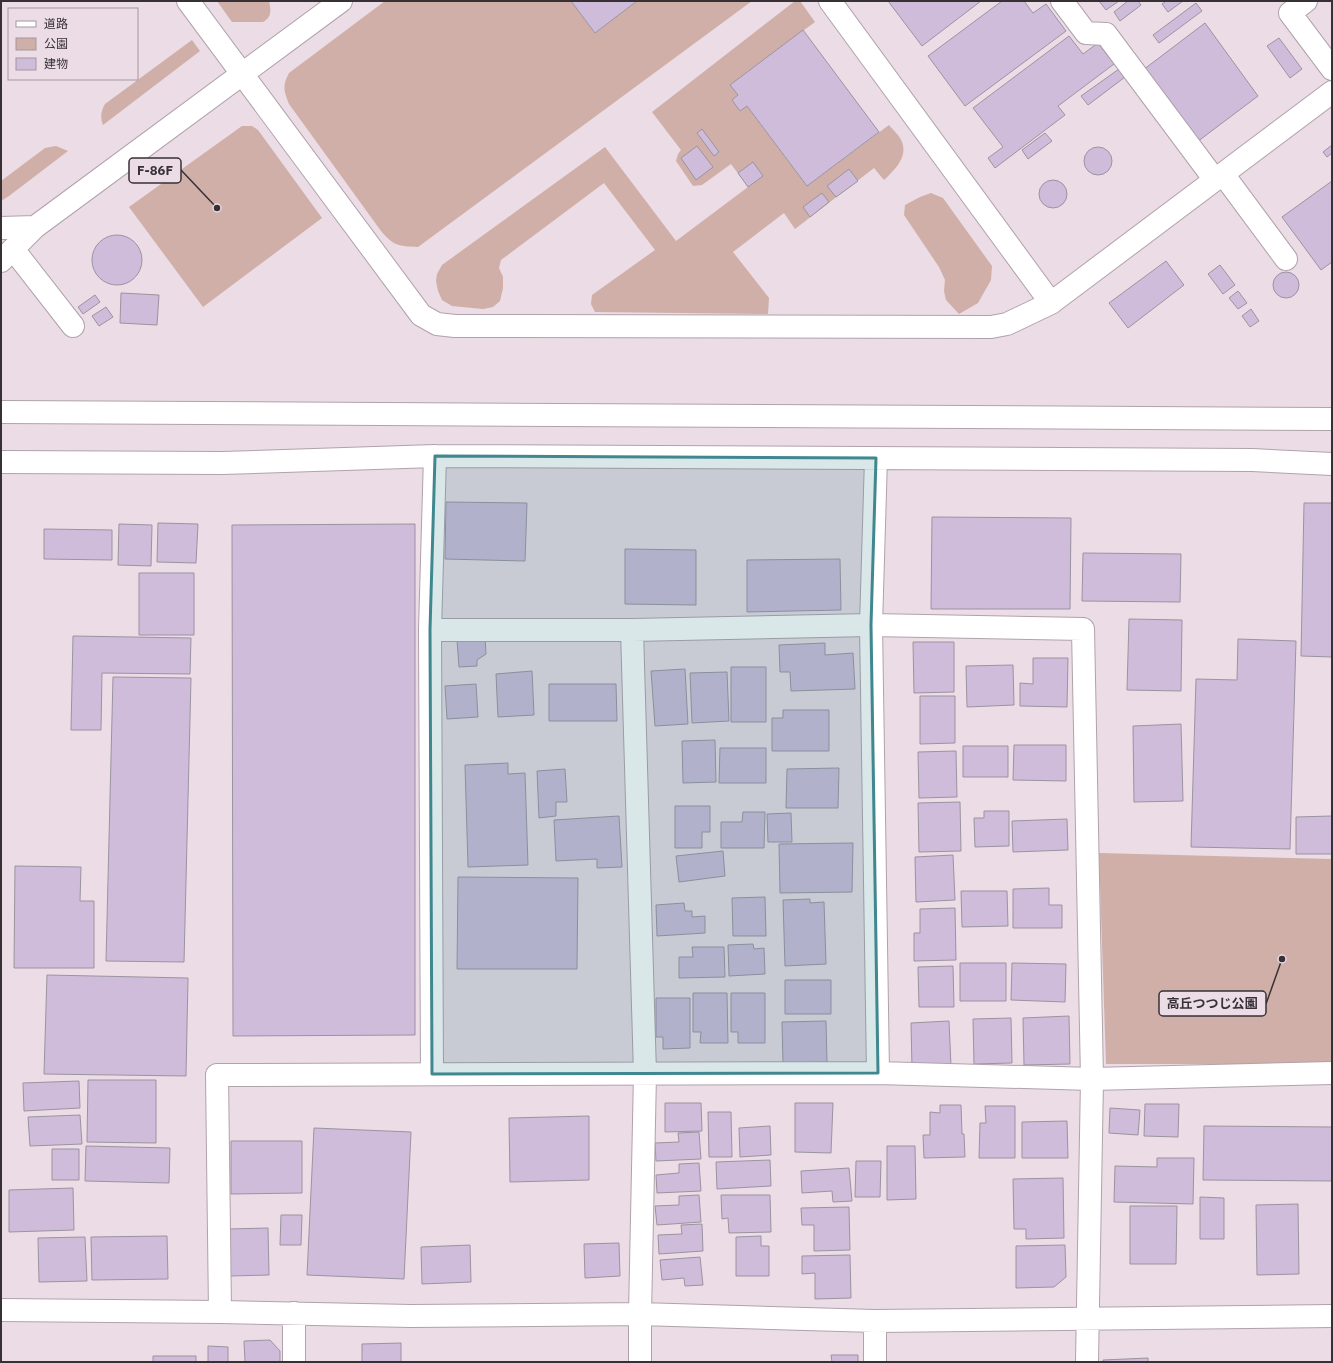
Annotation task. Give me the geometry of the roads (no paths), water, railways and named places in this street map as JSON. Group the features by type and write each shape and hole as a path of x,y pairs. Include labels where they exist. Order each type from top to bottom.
{"street":[{"path":"188,1 421,315 437,324 456,326 991,327 1007,324 1051,304 1332,92"},
{"path":"73,326 5,250 341,1"},
{"path":"830,1 1051,304"},
{"path":"1062,1 1086,33 1106,34 1286,259"},
{"path":"1306,1 1290,13 1332,69"},
{"path":"1,228 35,227"},
{"path":"1,412 1332,420"},
{"path":"432,1074 430,630 435,456"},
{"path":"1,462 222,464 435,456 1252,460 1332,464"},
{"path":"876,458 871,625 878,1073"},
{"path":"430,630 632,630 871,625 1084,629 1092,1079 1087,1362"},
{"path":"632,630 645,1074 640,1362"},
{"path":"220,1312 217,1075 878,1073 1092,1079 1332,1073"},
{"path":"1,1310 294,1313 411,1316 640,1314 875,1321 1332,1316"},
{"path":"294,1313 294,1362"},
{"path":"875,1321 875,1362"}],"place":[{"name":"F-86F","path":"217,208"},
{"name":"高丘つつじ公園","path":"1282,959"}]}
